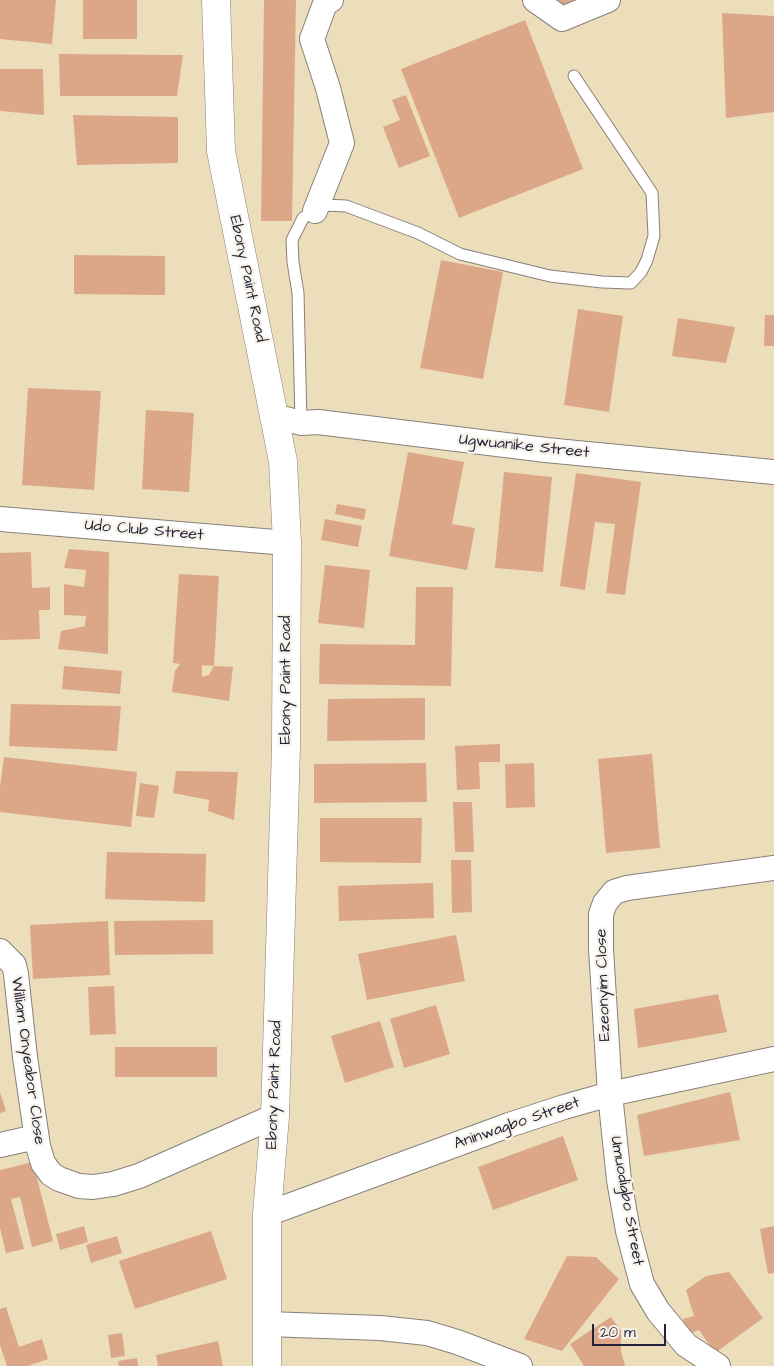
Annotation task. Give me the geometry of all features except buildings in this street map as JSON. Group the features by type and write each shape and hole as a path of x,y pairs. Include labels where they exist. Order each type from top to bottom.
{"street":[{"name":"Ebony Paint Road","path":"216,0 221,151 283,461 287,543 286,746 275,1116 267,1214 267,1366"},
{"path":"315,211 342,144 328,88 312,39 326,1 331,0"},
{"path":"535,0 562,19 608,0"},
{"name":"Ugwuanike Street","path":"275,416 301,423 318,422 546,450 774,472"},
{"name":"Udo Club Street","path":"0,520 287,543"},
{"name":"Ezeonyim Close","path":"610,1094 601,950 601,914 605,903 614,892 626,888 774,868"},
{"name":"William Onyeabor Close","path":"0,951 14,965 16,974 36,1136 43,1163 51,1174 60,1180 79,1186 93,1187 113,1184 139,1176 275,1116"},
{"name":"Aninwagbo Street","path":"267,1214 564,1107 610,1094 774,1059"},
{"name":"Umuodigbo Street","path":"610,1094 619,1180 628,1231 642,1284 658,1311 686,1345 718,1366"},
{"path":"0,1145 36,1136"},
{"path":"267,1324 380,1328 427,1333 457,1342 520,1366"}],"lane":[{"path":"301,423 298,294 292,262 292,240 303,218 324,205 346,206 418,233 460,254 550,276 630,283 641,272 647,260 654,236 652,193 574,76"}]}
